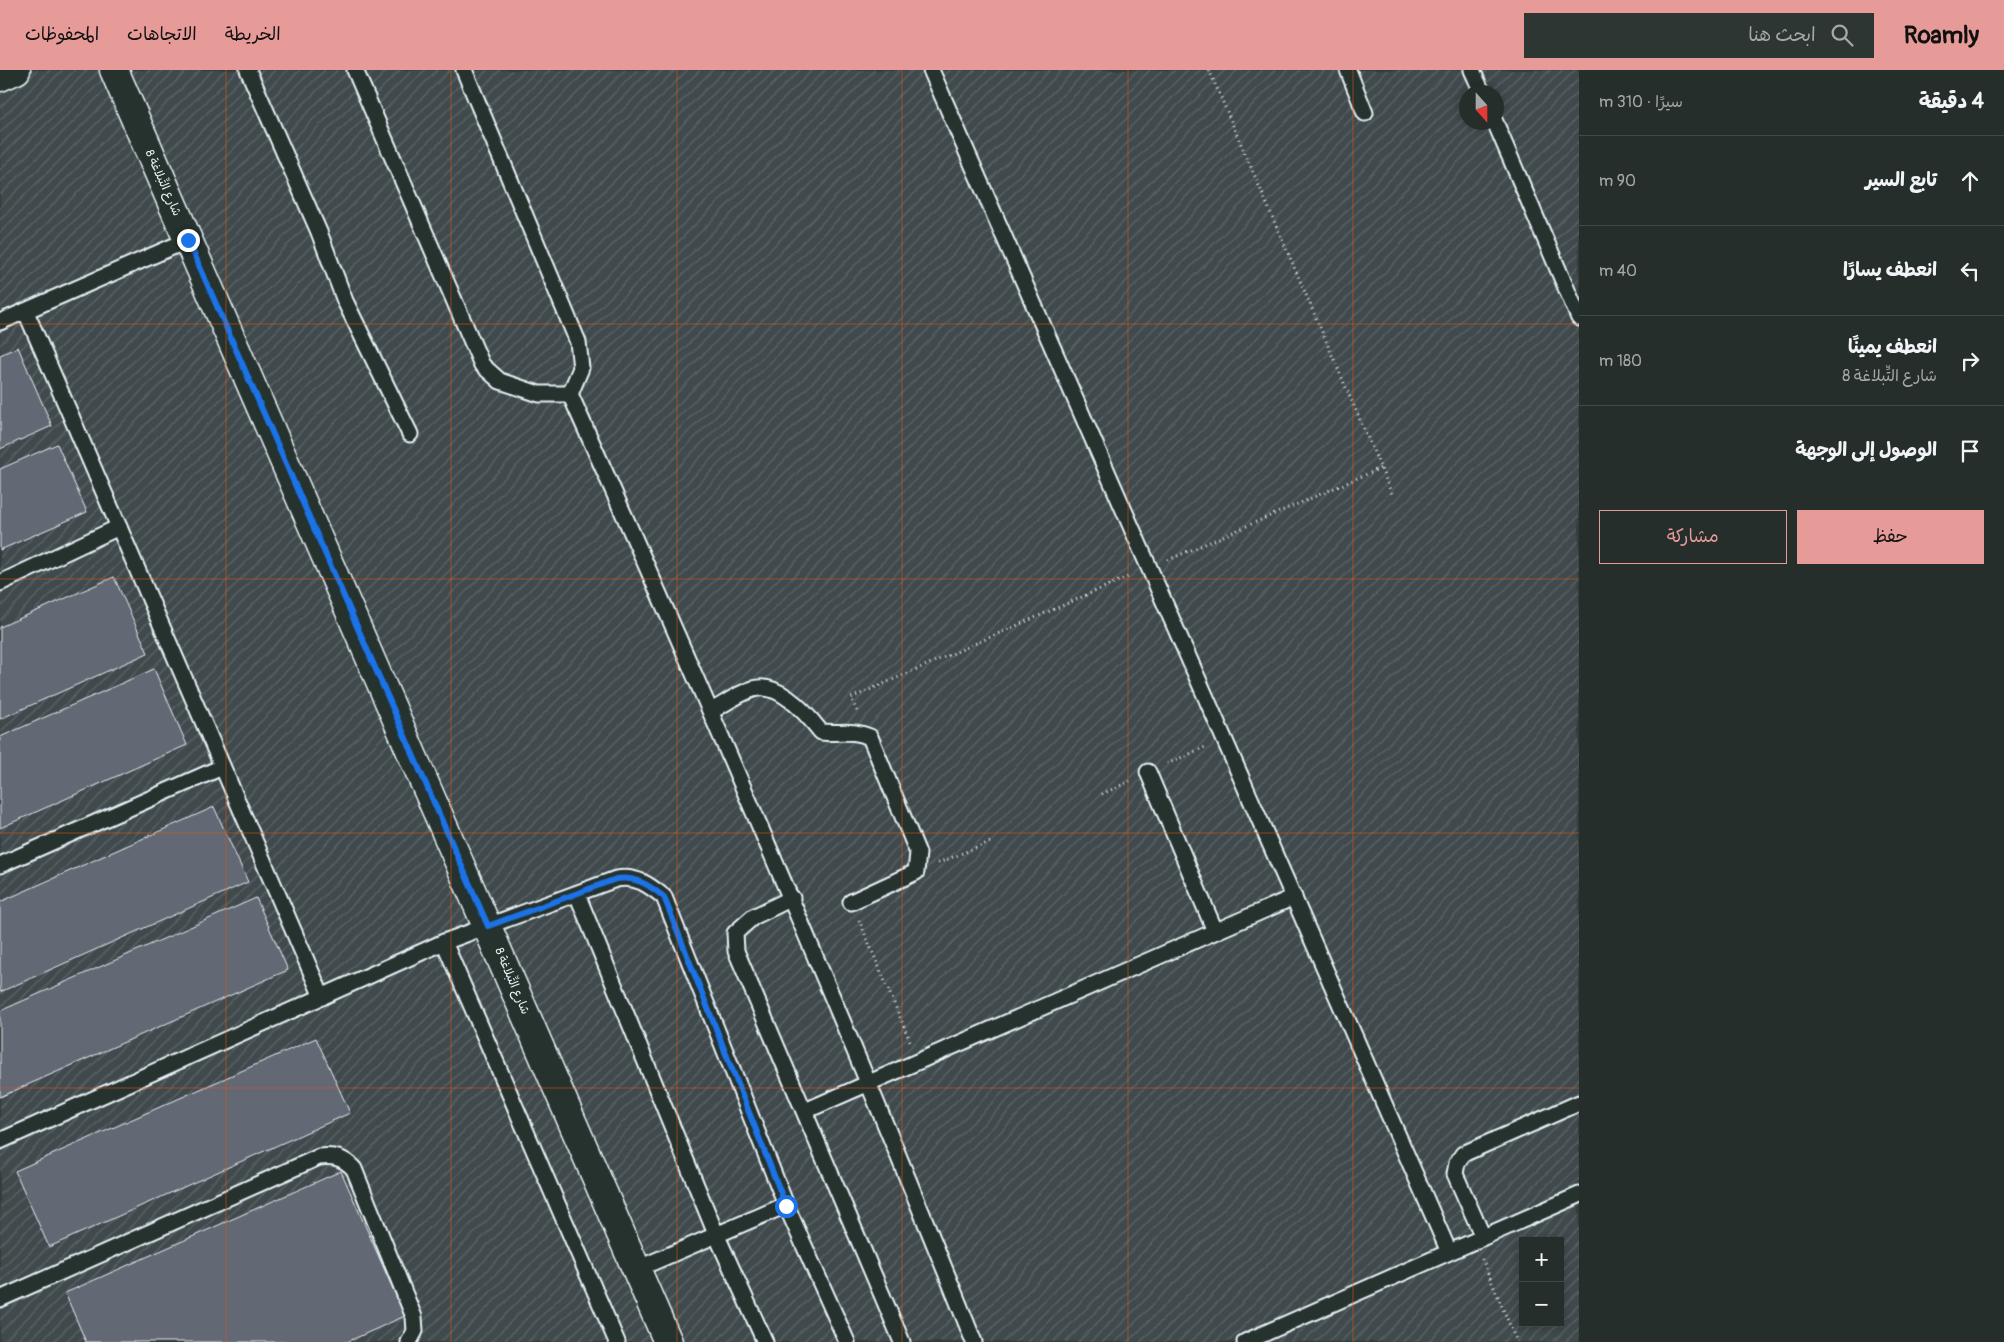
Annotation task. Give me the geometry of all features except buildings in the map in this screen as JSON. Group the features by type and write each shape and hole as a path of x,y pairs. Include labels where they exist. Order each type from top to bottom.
{"street":[{"path":"0,77 16,70"},
{"name":"شارع التِّبلاغة 8","path":"114,70 668,1342"}],"lane":[{"path":"248,70 319,232 345,301 410,434"},
{"path":"355,70 482,365 500,381 539,394 570,394"},
{"path":"464,70 578,342 581,368 570,394 712,711 792,898 870,1082 974,1342"},
{"path":"931,70 1449,1252"},
{"path":"1348,70 1366,113"},
{"path":"1472,70 1479,85"},
{"path":"1498,130 1579,318"},
{"path":"0,322 188,240"},
{"path":"26,312 322,996"},
{"path":"0,582 119,526"},
{"path":"712,711 754,688 779,692 808,716 822,732 836,734 856,731 870,737 918,853 916,872 852,902"},
{"path":"0,866 222,767"},
{"path":"1148,772 1215,931"},
{"path":"0,1141 444,942 628,877 648,884 664,897 786,1206 847,1342"},
{"path":"577,894 716,1234 765,1342"},
{"path":"805,1110 1294,897"},
{"path":"792,898 753,917 734,933 736,951 902,1342"},
{"path":"444,942 617,1342"},
{"path":"1478,1239 1456,1174 1457,1163 1463,1154 1579,1103"},
{"path":"0,1299 320,1157 329,1156 347,1162 354,1169 414,1317 415,1331 409,1342"},
{"path":"1245,1342 1579,1195"},
{"path":"637,1269 786,1206"}],"path":[{"path":"1209,70 1392,494"},
{"path":"870,737 851,698 1382,468"},
{"path":"916,872 990,842"},
{"path":"852,902 918,1060"},
{"path":"1478,1239 1517,1342"}],"shaded area":[{"path":"0,70 1579,70 1579,1342 0,1342"}],"route":[{"path":"188,240 488,926 616,879 628,877 648,884 664,897 786,1206"}]}
